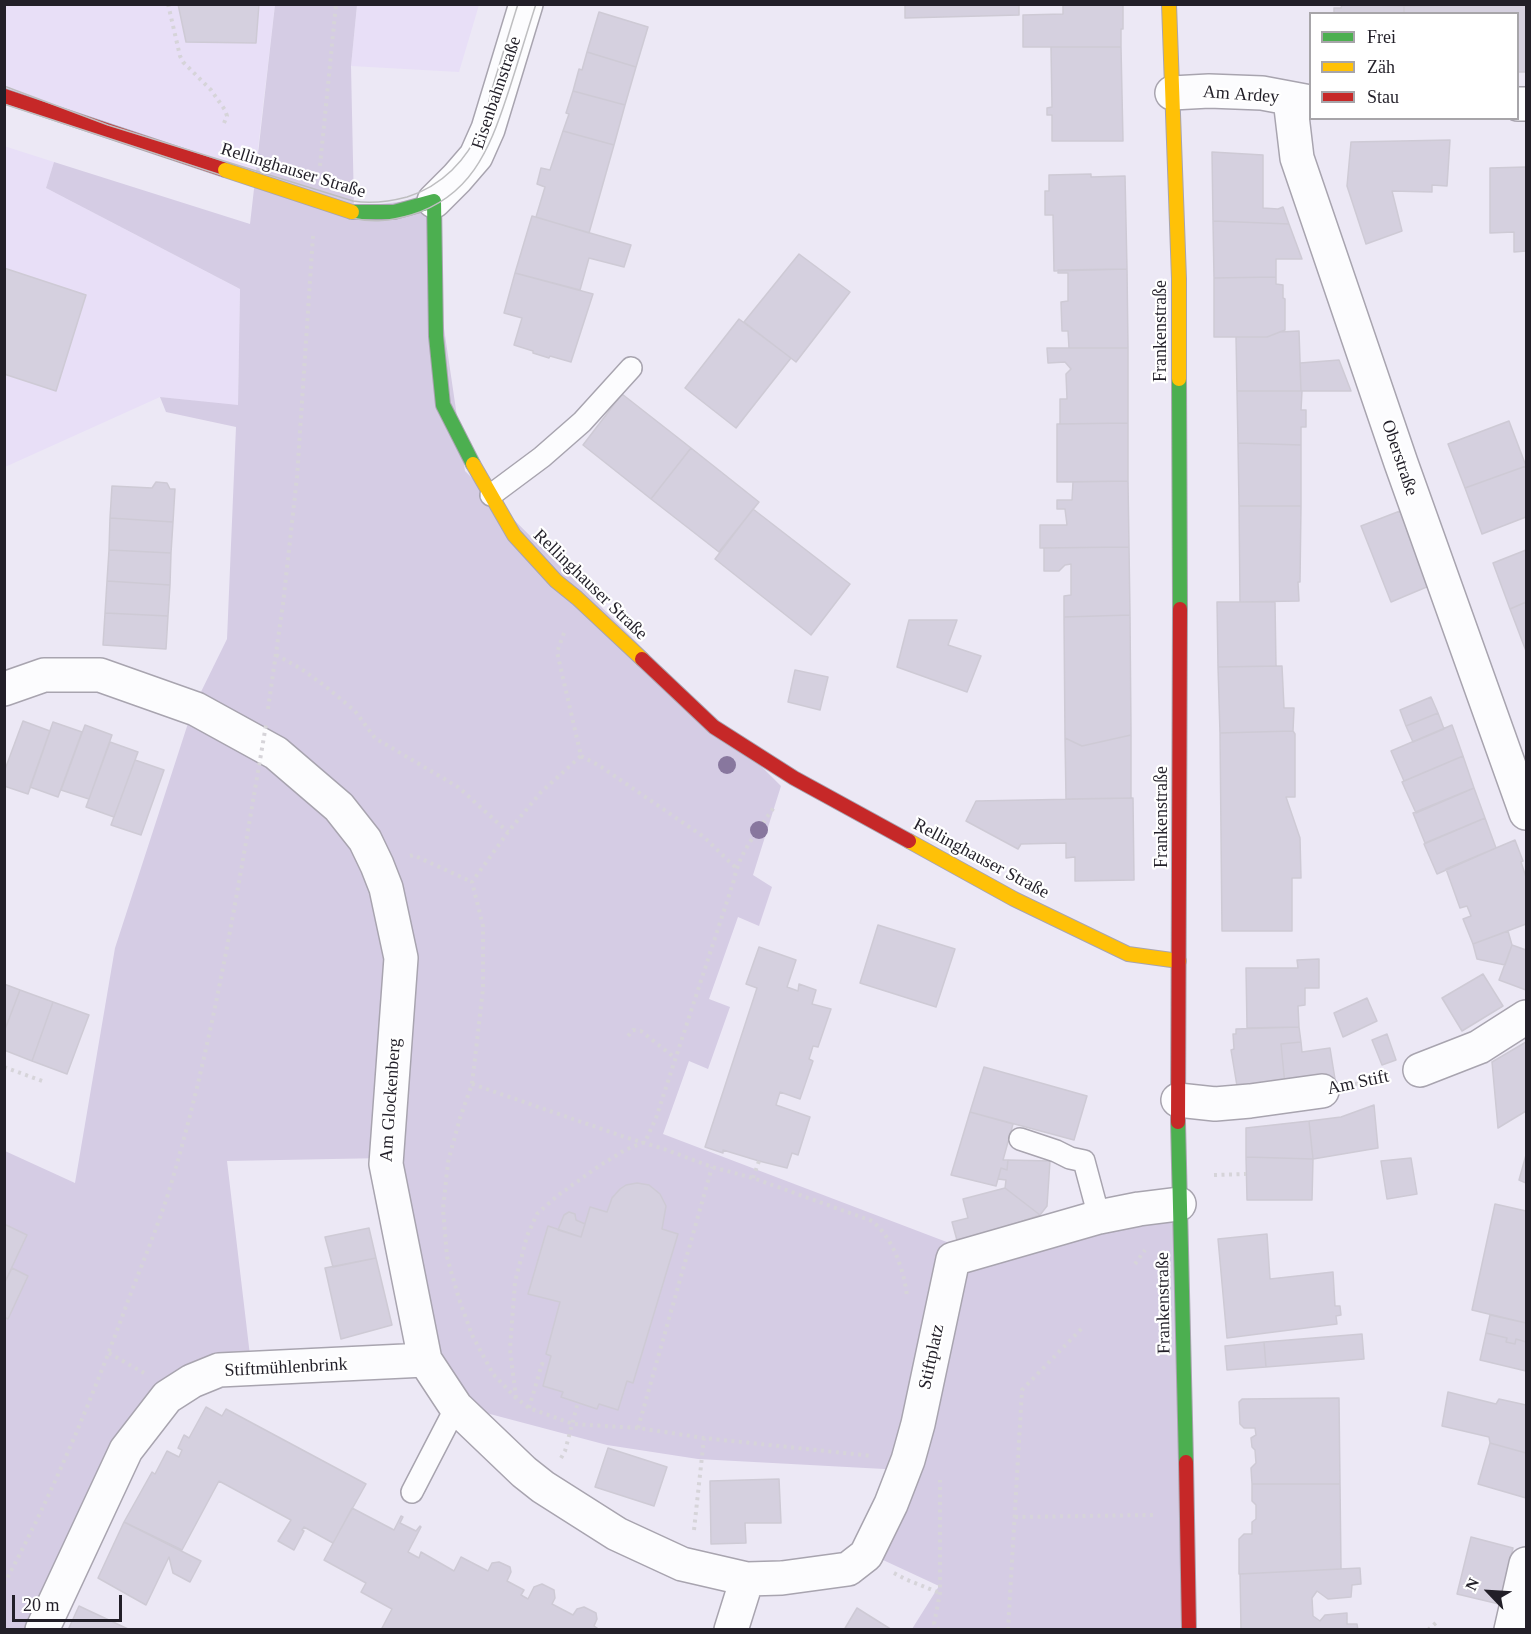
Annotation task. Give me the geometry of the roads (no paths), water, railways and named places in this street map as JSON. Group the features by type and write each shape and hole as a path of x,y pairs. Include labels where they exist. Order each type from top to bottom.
{"main road":[{"name":"Frankenstraße","path":"1169,4 1179,279 1178,1100 1189,1629"},
{"name":"Rellinghauser Straße","path":"4,96 352,212 394,212 434,201 436,336 443,405 514,536 556,581 714,727 794,778 1014,899 1128,954 1179,961"}],"street":[{"name":"Eisenbahnstraße","path":"434,201 458,178 476,156 488,129 526,4"},
{"name":"Am Ardey","path":"1172,93 1209,91 1262,93 1300,101"},
{"name":"Oberstraße","path":"1300,101 1297,158 1401,463 1527,813"},
{"name":"Am Glockenberg","path":"4,690 44,675 100,675 196,709 276,753 339,807 365,840 377,865 386,888 401,958 386,1164 424,1360 456,1407 524,1472 543,1487 617,1534 682,1564 747,1579"},
{"path":"1420,1070 1479,1047 1527,1017"},
{"name":"Am Stift","path":"1178,1100 1215,1104 1322,1091"},
{"name":"Stiftplatz","path":"747,1579 782,1578 848,1569 866,1556 891,1504 908,1460 918,1424 953,1259 1099,1217 1179,1204"},
{"name":"Stiftmühlenbrink","path":"42,1629 126,1450 167,1397 219,1370 424,1360"},
{"path":"1511,1629 1527,1564"},
{"path":"731,1629 747,1579"}],"lane":[{"path":"491,495 542,457 582,422 631,368"},
{"path":"1020,1138 1070,1158 1084,1161 1099,1217"},
{"path":"412,1492 456,1407"}],"tram line":[{"path":"4,86 108,125 353,201 387,201 420,192 442,179 461,161 483,121 518,4"},
{"path":"4,104 352,218 374,221 396,219 431,207 448,197 463,184 474,169 493,135 536,4"}]}
